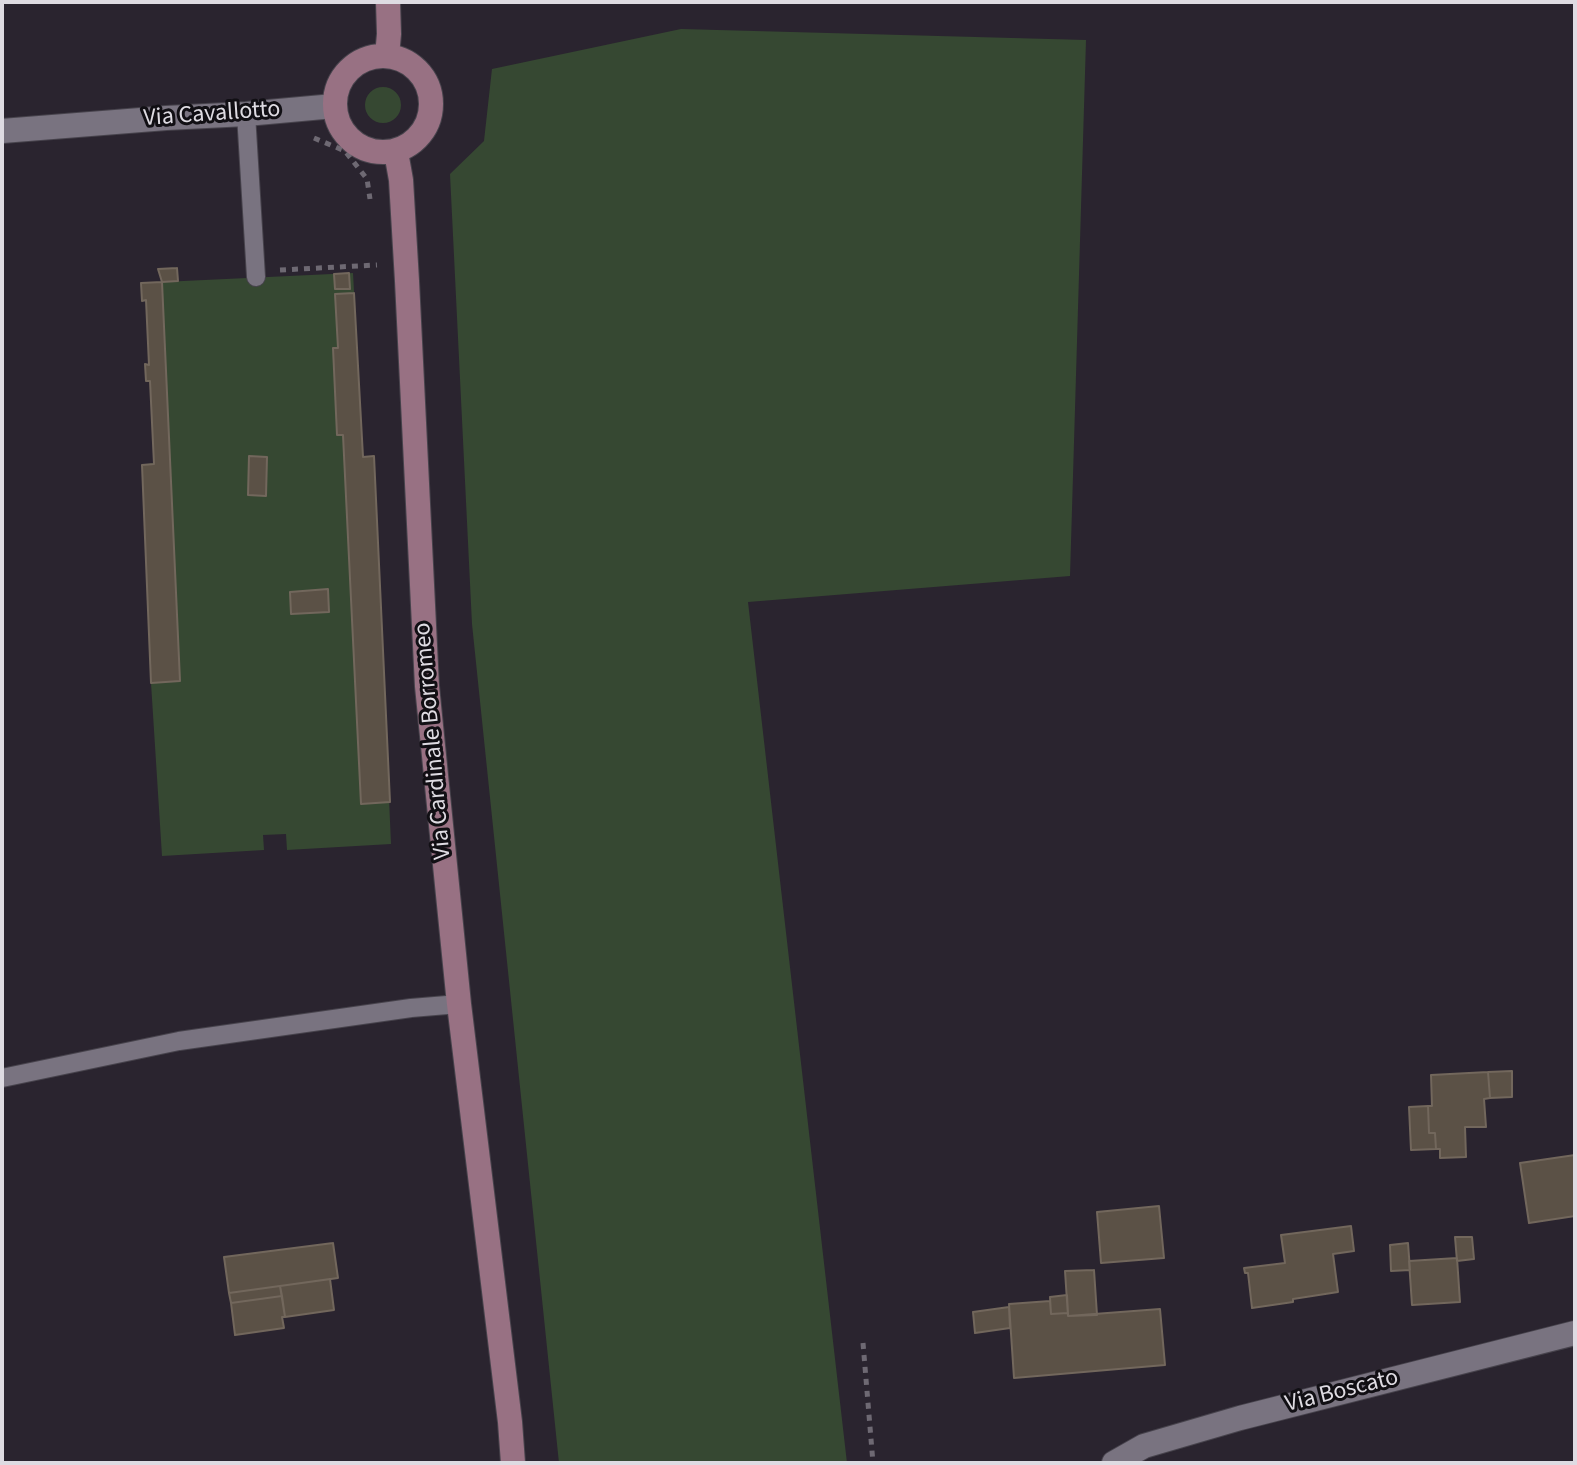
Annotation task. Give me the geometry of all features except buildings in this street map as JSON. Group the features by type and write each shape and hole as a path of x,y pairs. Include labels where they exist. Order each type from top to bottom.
{"street":[{"path":"387,56 388,2"},
{"path":"387,56 406,61 421,73 430,91 432,110 426,128 413,143 396,152 378,153 361,148 348,137 338,123 334,106 344,75 356,64 371,57 387,56"},
{"name":"Via Cavallotto","path":"2,131 334,106"},
{"name":"Via Cardinale Borromeo","path":"396,152 406,252 427,686 459,1004 513,1463"},
{"name":"Via Boscato","path":"1114,1463 1144,1446 1240,1418 1575,1333"}],"lane":[{"path":"246,114 256,274"},
{"path":"2,1078 179,1041 459,1004"}],"path":[{"path":"302,137 314,138 345,151 367,179 371,207"},
{"path":"256,274 378,265 377,251"},
{"path":"863,1343 873,1463"}],"green space":[{"path":"681,29 1086,40 1070,576 748,602 847,1463 559,1463 472,624 450,174 484,141 492,69"},
{"path":"383,87 396,92 401,105 396,118 383,123 370,118 365,105 370,92"},
{"path":"353,273 363,456 374,456 391,844 287,850 286,834 263,835 264,850 162,856 142,465 154,463 150,381 146,381 145,364 149,364 146,301 142,301 141,283"}]}
